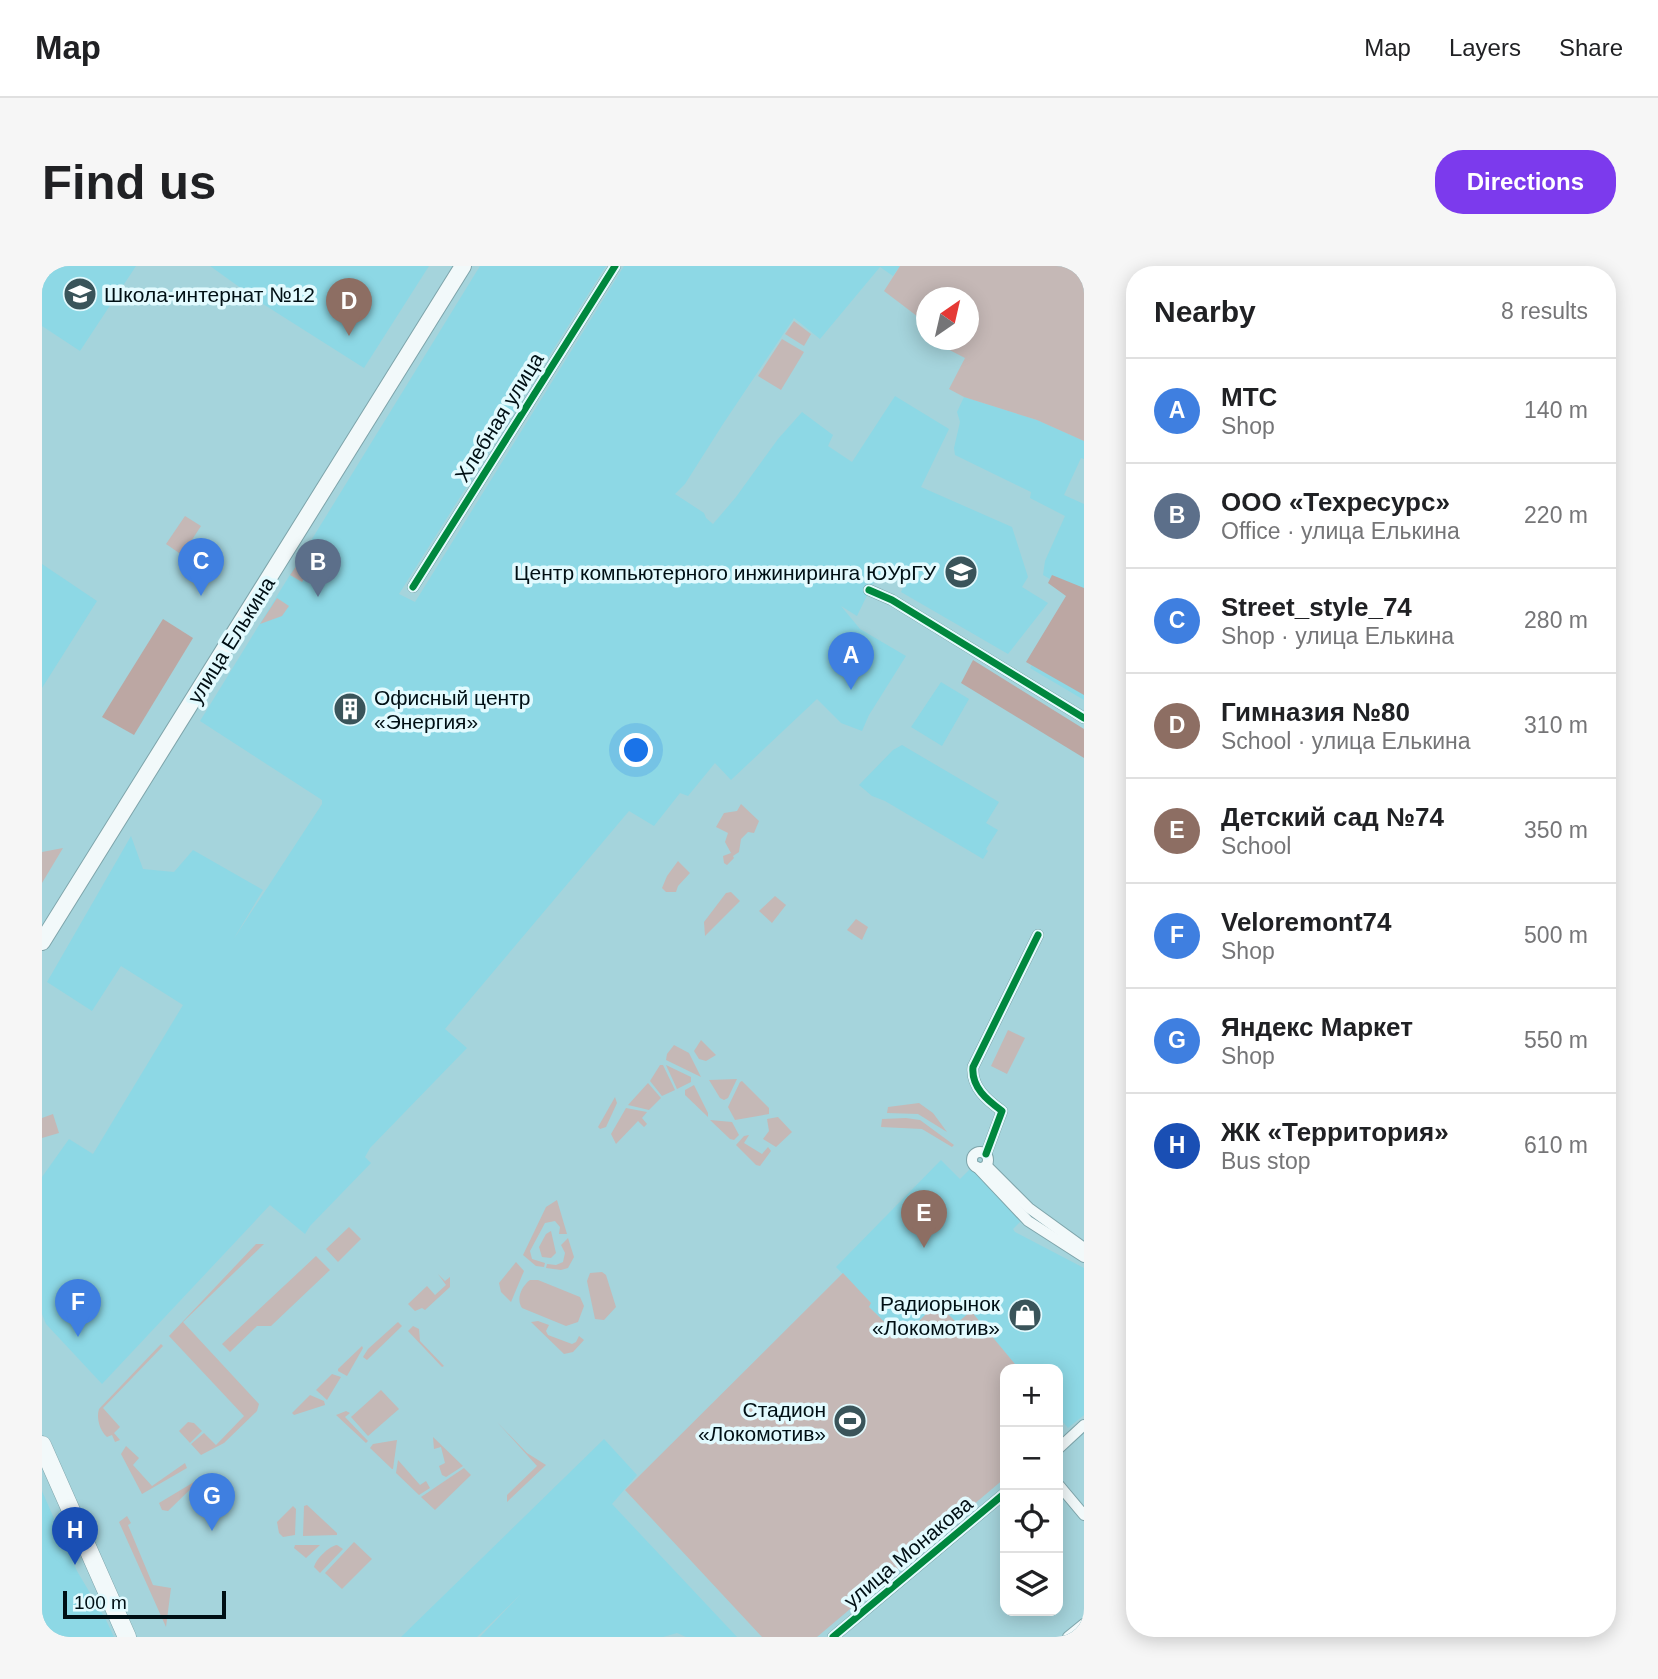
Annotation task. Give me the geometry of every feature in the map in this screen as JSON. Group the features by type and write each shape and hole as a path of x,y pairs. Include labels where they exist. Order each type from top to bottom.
{"main road":[{"name":"улица Елькина","path":"42,942 463,266"},
{"path":"43,1450 127,1637"}],"street":[{"name":"Хлебная улица","path":"413,587 615,266"},
{"path":"869,590 892,600 1084,718"},
{"path":"983,1162 1002,1111 988,1101 976,1086 972,1077 973,1067 1038,934"},
{"path":"983,1162 1029,1208 1084,1248"},
{"path":"983,1162 1028,1221 1084,1256"},
{"path":"1063,1444 1084,1425"},
{"path":"1063,1490 1084,1515"},
{"name":"улица Монакова","path":"833,1637 1000,1497"},
{"path":"1068,1637 1084,1624"}],"shaded area":[{"name":"Школа-интернат №12","path":"42,266 136,266 80,351 42,326"},
{"path":"210,266 429,266 364,368 263,304"},
{"path":"480,266 606,266 399,594 415,602 624,266 900,266 893,276 880,267 820,339 794,318 685,484 675,494 704,513 713,524 802,412 833,435 828,446 852,462 895,396 949,429 921,487 1012,527 1028,577 1022,587 1048,603 1008,654 901,592 907,579 886,567 873,583 857,616 841,606 860,629 906,656 862,731 841,723 817,699 731,780 715,763 688,796 680,793 654,826 629,811 445,1029 467,1048 370,1148 365,1157 371,1163 305,1234 270,1205 102,1384 46,1324 42,1314 42,1177 69,1139 93,1154 183,1005 121,966 92,1011 47,982 131,836 143,869 174,872 193,850 263,890 233,940 322,804 322,800 200,721"},
{"path":"900,266 1084,266 1084,441 1037,420 964,397 949,389 965,358 949,350 979,350 979,287 916,287 916,315 884,291"},
{"path":"794,321 811,334 804,346 785,334"},
{"path":"782,339 804,352 781,390 758,376"},
{"path":"964,397 1037,420 1084,441 1084,459 1081,458 1064,495 1084,504 1084,700 1030,668 1073,592 1043,575 1045,561 1065,516 1030,498 1031,492 955,455 960,422 957,412"},
{"path":"185,516 201,526 182,555 166,544"},
{"path":"307,550 318,557 302,582 290,575"},
{"path":"42,564 97,601 42,688"},
{"path":"1052,575 1084,588 1084,695 1026,662 1066,596 1048,583"},
{"path":"277,598 289,606 282,616 260,624"},
{"path":"163,619 193,638 134,735 102,717"},
{"path":"973,660 1084,729 1084,758 961,683"},
{"path":"941,682 969,699 942,746 911,727"},
{"path":"902,745 999,802 986,823 998,830 983,859 872,796 859,785 893,750"},
{"path":"741,804 759,821 754,833 748,832 741,839 739,852 727,865 723,856 731,853 725,842 728,833 716,827 724,813 737,811"},
{"path":"63,848 42,883 42,852"},
{"path":"678,861 690,873 676,892 666,892 662,888"},
{"path":"731,892 740,901 705,936 704,922 726,893"},
{"path":"775,896 786,905 772,923 759,911"},
{"path":"856,919 868,927 862,940 847,930"},
{"path":"1008,1030 1025,1038 1007,1074 991,1066"},
{"path":"701,1040 716,1055 706,1061 699,1059 694,1051"},
{"path":"674,1045 689,1053 701,1077 666,1060"},
{"path":"660,1065 663,1065 675,1090 662,1096 650,1081"},
{"path":"666,1065 691,1077 691,1082 677,1089"},
{"path":"737,1079 728,1098 724,1100 709,1080"},
{"path":"742,1081 769,1108 769,1114 735,1120 728,1107"},
{"path":"648,1083 661,1098 649,1110 628,1105"},
{"path":"694,1085 708,1117 685,1095 685,1090"},
{"path":"615,1097 617,1103 606,1127 600,1129 598,1127"},
{"path":"919,1103 933,1113 947,1132 918,1114 887,1113 888,1107"},
{"path":"626,1108 647,1112 642,1118 647,1124 644,1127 638,1121 616,1144 611,1134"},
{"path":"53,1114 59,1133 42,1138 42,1118"},
{"path":"778,1117 792,1132 776,1147 763,1139 769,1131 767,1119"},
{"path":"882,1119 920,1120 954,1145 952,1147 922,1129 881,1127"},
{"path":"710,1120 732,1122 739,1135 734,1140 730,1139"},
{"path":"749,1135 744,1143 762,1154 768,1147 771,1151 760,1166 736,1145 744,1136"},
{"path":"941,1160 960,1179 971,1168 1021,1221 1013,1229 1015,1232 1084,1268 1084,1415 1068,1428 1063,1422 1063,1364 1015,1364 971,1312 957,1323 897,1334 868,1306 871,1303 836,1267"},
{"path":"557,1200 567,1234 559,1234 560,1227 555,1221 545,1223 530,1251 532,1259 545,1263 544,1267 536,1266 523,1255 546,1207"},
{"path":"349,1227 361,1239 338,1262 326,1249"},
{"path":"551,1231 556,1253 551,1258 542,1257 539,1247 546,1234"},
{"path":"568,1238 574,1257 568,1268 546,1268 547,1264 556,1265 563,1262 565,1253 561,1245"},
{"path":"256,1244 264,1244 183,1322 259,1404 257,1411 224,1443 201,1455 191,1444 204,1433 216,1445 244,1416 169,1336"},
{"path":"316,1256 330,1270 271,1326 257,1326 230,1352 222,1344"},
{"path":"516,1262 524,1271 511,1302 501,1292 499,1283"},
{"path":"602,1272 606,1275 616,1307 604,1320 595,1319 587,1281 590,1273"},
{"name":"Стадион «Локомотив»","path":"843,1273 871,1303 869,1307 897,1334 906,1325 911,1329 937,1303 957,1323 971,1311 1015,1364 1000,1364 1000,1482 817,1637 762,1637 625,1490"},
{"path":"438,1274 445,1281 450,1277 450,1287 425,1310 422,1308 415,1311 408,1304 427,1286 435,1295 446,1285"},
{"path":"530,1280 538,1280 580,1297 584,1306 578,1322 566,1326 522,1308 520,1293"},
{"path":"538,1321 549,1325 546,1331 548,1335 572,1344 579,1336 584,1340 573,1352 564,1354 531,1322"},
{"path":"398,1322 402,1326 367,1360 363,1357 368,1349"},
{"path":"413,1326 419,1329 420,1341 444,1366 442,1367 408,1331"},
{"path":"161,1344 163,1346 103,1408 120,1427 114,1433 120,1440 115,1442 112,1435 107,1437 101,1428 99,1409"},
{"path":"362,1346 347,1376 338,1371 338,1369"},
{"path":"332,1374 341,1377 327,1400 316,1390"},
{"path":"381,1390 399,1409 368,1436 351,1417"},
{"path":"310,1395 324,1401 325,1405 294,1415 292,1413"},
{"path":"346,1411 350,1413 345,1417 368,1441 366,1443 336,1415"},
{"path":"188,1422 194,1423 202,1431 190,1443 179,1431"},
{"path":"497,1422 527,1453 546,1465 507,1502 507,1495 537,1466"},
{"path":"433,1437 463,1466 446,1477 442,1475 439,1466 445,1463 441,1447 434,1449"},
{"path":"604,1439 637,1475 612,1504 737,1637 686,1637 677,1633 663,1637 480,1637 521,1594 477,1637 401,1637"},
{"path":"397,1440 392,1469 370,1448 373,1444"},
{"path":"126,1446 139,1458 133,1465 152,1486 185,1463 187,1468 142,1494 121,1454"},
{"path":"398,1460 420,1485 426,1481 430,1488 419,1495 396,1473"},
{"path":"464,1468 471,1475 435,1510 421,1497"},
{"path":"204,1476 168,1511 162,1510 159,1503"},
{"path":"42,1491 77,1571 114,1637 42,1637"},
{"path":"307,1505 337,1535 303,1536 304,1506"},
{"path":"293,1506 296,1509 295,1535 283,1537 279,1533 277,1522"},
{"path":"127,1516 131,1523 128,1525 153,1585 171,1588 166,1627 119,1522"},
{"path":"354,1542 372,1559 342,1589 325,1573"},
{"path":"295,1545 320,1545 306,1558 294,1548"},
{"path":"337,1545 343,1549 320,1573 314,1567 317,1560"}],"cycle path":[{"path":"413,587 615,266"},
{"path":"869,590 892,600 1084,718"},
{"path":"986,1154 1002,1111 977,1087 973,1067 1038,935"},
{"path":"833,1637 1000,1497"}],"place":[{"name":"Школа-интернат №12","path":"80,294"},
{"name":"Гимназия №80","path":"349,336"},
{"name":"Центр компьютерного инжиниринга ЮУрГУ","path":"961,572"},
{"name":"Street_style_74","path":"201,596"},
{"name":"ООО «Техресурс»","path":"318,597"},
{"name":"МТС","path":"851,690"},
{"name":"Офисный центр «Энергия»","path":"350,709"},
{"name":"Детский сад №74","path":"924,1248"},
{"name":"Радиорынок «Локомотив»","path":"1025,1315"},
{"name":"Veloremont74","path":"78,1337"},
{"name":"Стадион «Локомотив»","path":"850,1421"},
{"name":"Яндекс Маркет","path":"212,1531"},
{"name":"ЖК «Территория»","path":"75,1565"}]}
